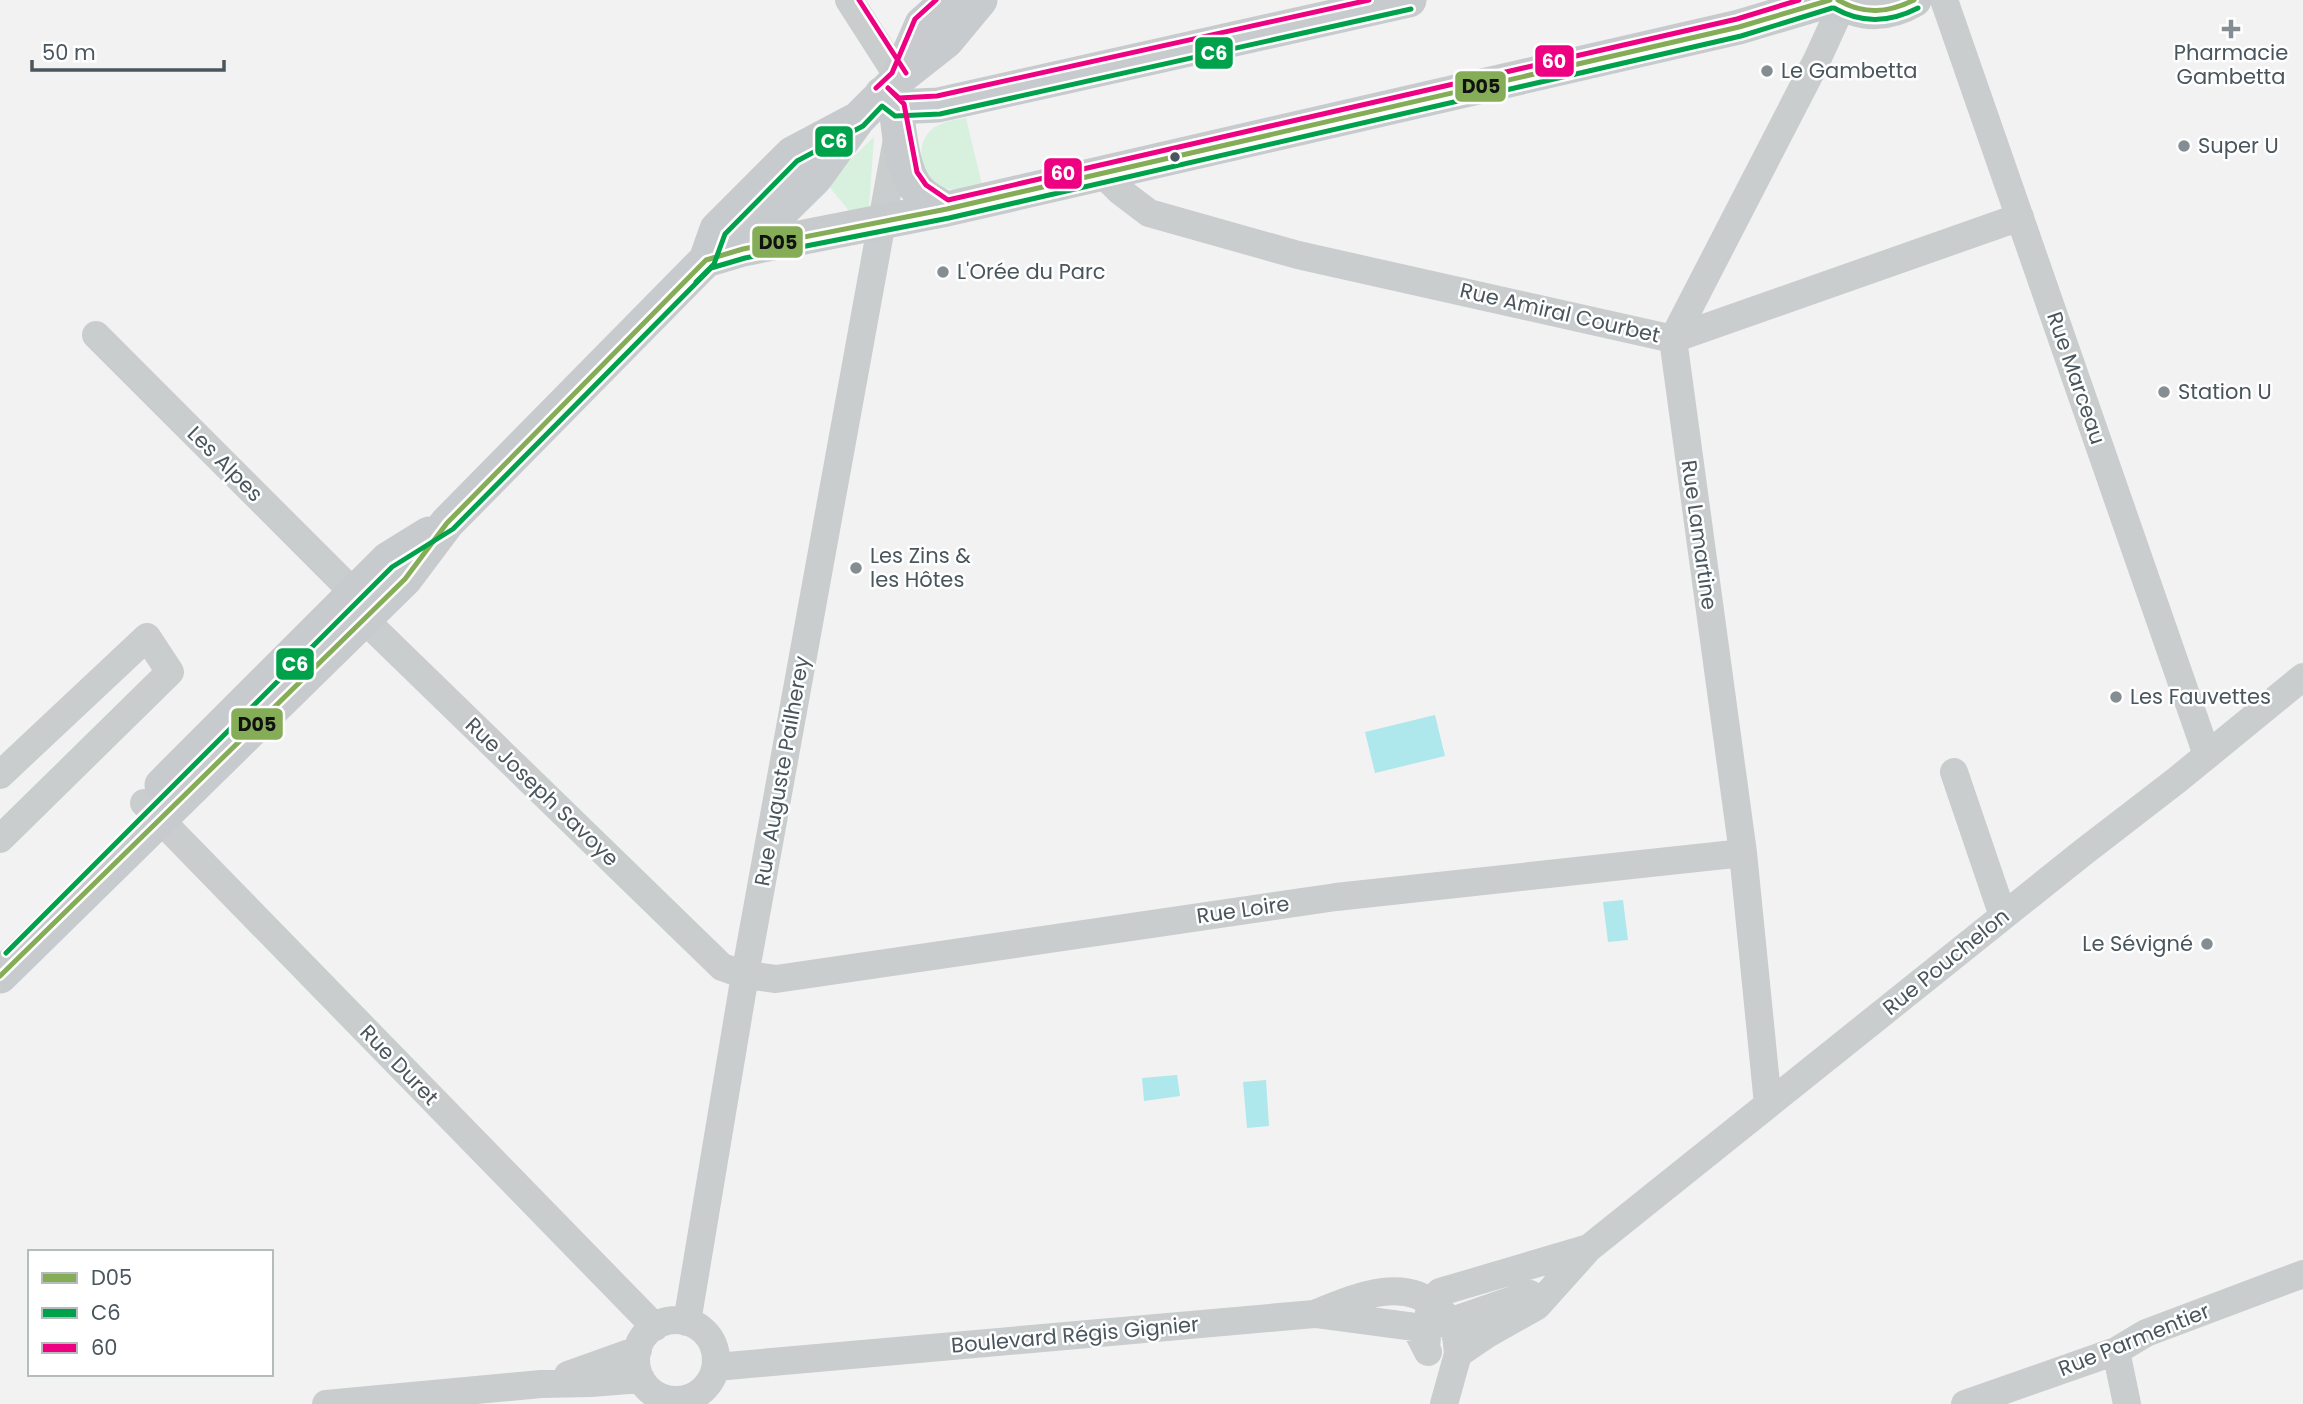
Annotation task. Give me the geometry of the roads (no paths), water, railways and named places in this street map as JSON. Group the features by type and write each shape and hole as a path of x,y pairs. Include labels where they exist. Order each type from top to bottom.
{"main road":[{"path":"947,209 919,191 909,175 894,102 922,24 949,0"},
{"path":"0,976 152,811 359,606 387,560 447,523 706,260 717,229 792,154 894,102 980,0"},
{"path":"894,102 938,105 1409,0"},
{"path":"706,260 743,249 947,209 1739,27 1837,1 1861,11 1881,12 1901,8 1914,0"},
{"path":"743,249 815,178 858,119"},
{"path":"0,947 152,811"}],"street":[{"path":"849,0 894,102"},
{"name":"Rue Marceau","path":"1944,0 2207,755"},
{"path":"1673,339 1817,60 1837,1"},
{"name":"Rue Auguste Pailherey","path":"687,1322 745,975 883,222 894,102"},
{"name":"Rue Amiral Courbet","path":"1102,173 1149,213 1298,254 1673,339 2020,216"},
{"name":"Les Alpes","path":"96,335 359,606"},
{"name":"Rue Lamartine","path":"1673,339 1743,853 1768,1104"},
{"name":"Rue Joseph Savoye","path":"359,606 722,967 745,975"},
{"path":"0,775 147,637 170,672 0,839"},
{"name":"Rue Pouchelon","path":"1589,1248 2303,677"},
{"path":"1954,772 2003,916"},
{"name":"Rue Duret","path":"152,811 655,1327"},
{"name":"Rue Loire","path":"745,975 776,979 1336,897 1743,853"},
{"path":"1442,1404 1458,1354 1537,1306 1589,1248"},
{"path":"1442,1404 1430,1325 1440,1292 1589,1248"},
{"name":"Rue Parmentier","path":"1965,1404 2116,1351 2146,1333 2303,1274"},
{"path":"1430,1325 1556,1285"},
{"name":"Boulevard Régis Gignier","path":"716,1367 1314,1314 1362,1295 1400,1290 1430,1325"},
{"path":"326,1404 541,1384 591,1383 662,1397 692,1397 703,1390 711,1380 716,1367 716,1355 706,1334 687,1322 676,1320 655,1327 642,1341 638,1350 638,1370 662,1397"},
{"path":"1430,1325 1458,1354"},
{"path":"541,1384 638,1350"},
{"path":"2116,1351 2127,1404"},
{"path":"591,1383 611,1404"}],"water":[{"path":"1435,715 1445,756 1375,773 1365,732"},
{"path":"1623,900 1628,940 1608,942 1603,902"},
{"path":"1177,1075 1180,1096 1144,1101 1142,1078"},
{"path":"1266,1080 1269,1126 1247,1128 1243,1082"}],"place":[{"name":"Pharmacie Gambetta","path":"2231,29"},
{"name":"Le Gambetta","path":"1767,71"},
{"name":"Super U","path":"2184,146"},
{"name":"L'Orée du Parc","path":"943,272"},
{"name":"Station U","path":"2164,392"},
{"name":"Les Zins & les Hôtes","path":"856,568"},
{"name":"Les Fauvettes","path":"2116,697"},
{"name":"Le Sévigné","path":"2207,944"}]}
